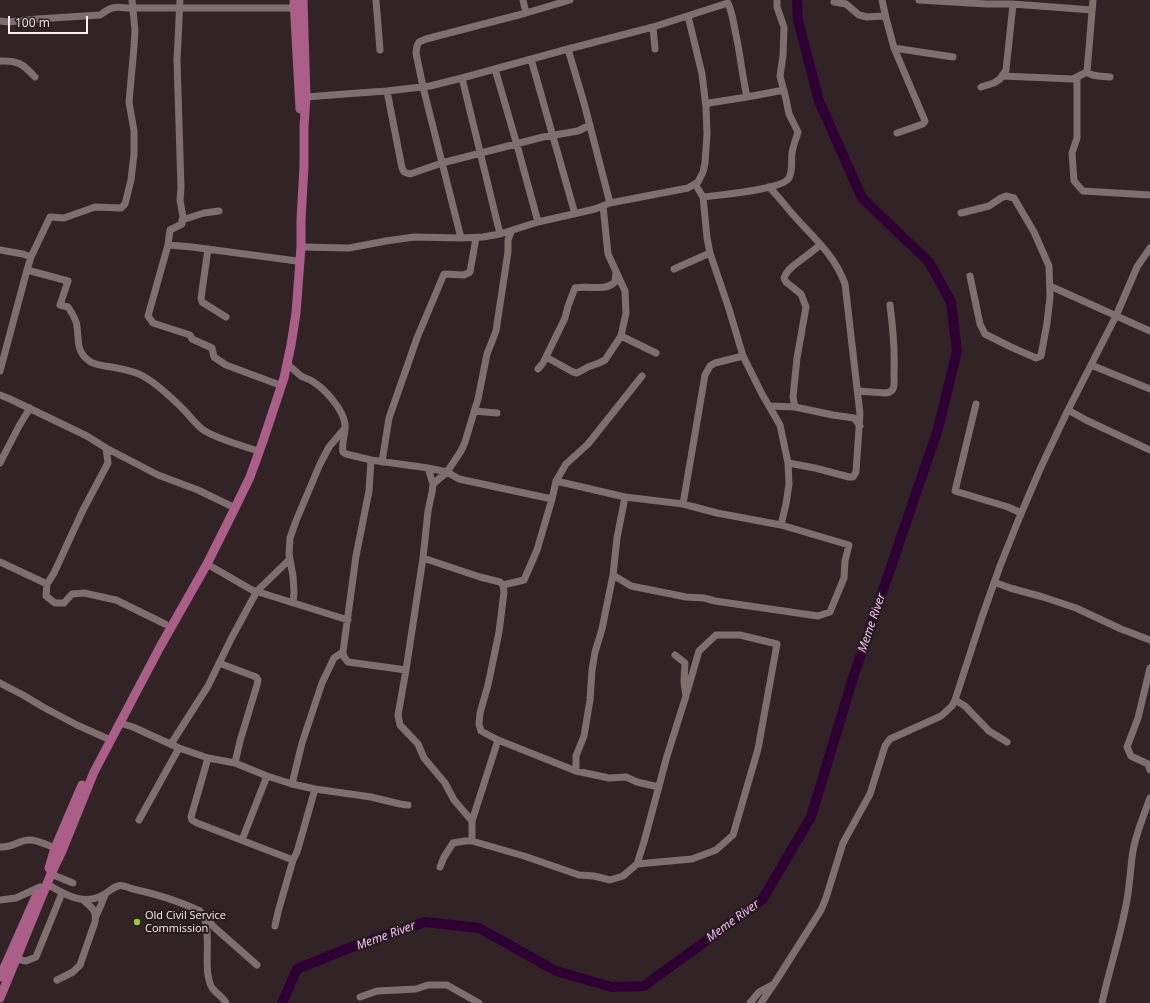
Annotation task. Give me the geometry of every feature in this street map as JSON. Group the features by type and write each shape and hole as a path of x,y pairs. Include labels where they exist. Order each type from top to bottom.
{"main road":[{"path":"44,886 55,848 87,773 165,624 175,610 231,506 255,450 277,384 288,343 293,314 297,261 303,98 303,0"},
{"path":"0,977 62,851 94,772 176,617 207,564 234,510 258,457 269,424 287,364 291,345 296,312 301,247 304,126 303,98 294,4"},
{"path":"0,998 8,959"}],"street":[{"path":"0,371 31,257 50,217 64,218 95,208 121,208 125,204 131,180 134,154 134,131 129,102 135,30 132,0"},
{"path":"180,0 177,60 181,188 180,200 182,224 170,230 168,245 148,316 153,323 190,335 192,338 212,348 214,357 226,365 277,384"},
{"path":"376,0 380,50"},
{"path":"523,0 526,13"},
{"path":"461,238 423,87 416,53 417,46 419,42 440,35 570,0"},
{"path":"703,197 770,187 786,182 789,178 791,172 792,154 798,132 788,114 780,76 783,56 784,26 777,0"},
{"path":"882,0 894,48 925,121 923,124 897,133"},
{"path":"919,0 1013,4 1092,10"},
{"path":"1087,72 1093,0"},
{"path":"834,2 846,4 860,15 867,17 883,16 886,18"},
{"path":"303,98 423,87 653,28 728,3 741,55 743,78 747,97"},
{"path":"0,21 8,22 37,18 100,15 108,9 116,7 179,8 294,4"},
{"path":"981,87 1000,80 1006,70 1013,4"},
{"path":"301,247 349,248 414,237 476,238 510,232 538,222 595,209 606,204 688,188 698,182 703,172 707,134 706,105 702,74 688,16"},
{"path":"653,28 655,48"},
{"path":"894,48 953,57"},
{"path":"546,357 577,373 606,360 621,336 626,313 625,291 608,254 606,204 590,125 568,49"},
{"path":"531,59 575,214"},
{"path":"0,61 12,60 27,68 35,77"},
{"path":"495,69 538,222"},
{"path":"1003,76 1073,79 1087,72"},
{"path":"1087,72 1088,74 1092,75 1110,77"},
{"path":"462,78 500,234"},
{"path":"1077,78 1077,138 1072,153 1074,181 1083,191 1150,195"},
{"path":"706,105 709,103 784,90"},
{"path":"387,91 402,168 404,172 410,174 442,163 578,130 590,125"},
{"path":"694,184 703,197 710,253 743,356 780,425 788,463 789,484 781,525"},
{"path":"770,187 834,260 842,274 845,284 858,391 857,416 860,426 856,472 853,477 788,463"},
{"path":"961,213 990,206 1006,196 1014,198 1040,244 1049,266 1050,286 1047,322 1041,356 1036,358 985,334 980,324 970,276"},
{"path":"182,220 204,213 219,212"},
{"path":"433,484 447,472 461,451 465,442 478,399 487,354 496,331 500,298 507,264 508,240 510,232"},
{"path":"382,462 389,418 417,338 444,274 464,275 470,272 476,238"},
{"path":"168,245 297,261"},
{"path":"795,407 793,397 797,358 806,307 801,294 786,282 784,278 786,273 793,265 820,245"},
{"path":"761,1003 821,910 843,843 870,794 885,746 890,739 941,716 952,706 994,582 1021,513 1068,410 1116,316 1138,267 1150,248"},
{"path":"208,249 201,298 202,302 226,317"},
{"path":"0,250 31,257"},
{"path":"674,270 710,253"},
{"path":"27,270 68,281 60,305 68,307 76,320 79,346 87,360 94,364 132,371 144,376 180,406 203,430 255,450"},
{"path":"538,369 546,357 565,318 575,288 611,286 615,282 616,272"},
{"path":"1050,286 1150,331"},
{"path":"858,391 889,393 892,390 894,382 895,355 894,330 890,305"},
{"path":"621,336 656,354"},
{"path":"683,504 705,376 710,366 743,356"},
{"path":"287,364 301,376 313,381 337,406 343,417 345,428 342,447 343,452 346,454 382,462 447,472 459,479 552,499"},
{"path":"1091,365 1150,389"},
{"path":"503,585 524,580 537,550 556,481 566,464 588,444 642,376"},
{"path":"0,395 87,436 106,448 158,475 198,490 231,506"},
{"path":"976,404 955,491 1008,507 1021,513"},
{"path":"769,406 795,407 832,415 857,416"},
{"path":"0,462 30,408"},
{"path":"1068,410 1150,450"},
{"path":"474,411 497,413"},
{"path":"293,603 293,584 289,554 290,538 296,520 320,464 329,447 345,428"},
{"path":"106,448 108,463 83,510 54,573 47,584 46,596 55,603 64,603 72,594 84,593 116,600 165,624"},
{"path":"371,460 369,491 356,556 343,652 344,657 348,662 406,670"},
{"path":"428,468 433,484 398,715 400,725 418,744 424,758 445,783 454,800 472,821"},
{"path":"556,481 625,497 683,504 717,513 781,525 849,545 845,561 844,578 830,612 818,616 714,601 704,598 686,597 631,586 613,575"},
{"path":"576,771 576,756 584,736 590,700 595,652 602,629 613,575 617,538 625,497"},
{"path":"423,558 500,582 503,585 504,592 499,632 478,724 481,731 498,740 576,771 609,778 626,777 637,782 659,787"},
{"path":"171,744 208,686 219,662 257,591 290,559"},
{"path":"0,562 47,584"},
{"path":"207,564 247,588 348,620"},
{"path":"994,582 1076,608 1121,629 1150,640"},
{"path":"440,867 444,857 453,843 472,841 579,874 610,880 623,876 637,864 667,756 699,651 716,635 740,635 777,644 758,749 733,835 716,850 692,859 637,864"},
{"path":"292,784 302,744 322,683 334,658 343,652"},
{"path":"675,654 685,663 684,682 686,696"},
{"path":"219,662 256,677 258,680 258,685 234,763"},
{"path":"1150,668 1138,718 1127,747 1131,756 1148,764 1150,770"},
{"path":"0,683 77,725 106,738"},
{"path":"955,700 965,706 989,731 1007,742"},
{"path":"120,723 133,727 179,748 208,758 234,763 292,784 371,796 408,805"},
{"path":"472,841 472,821 498,740"},
{"path":"139,820 179,748"},
{"path":"208,758 191,817 192,820 293,860"},
{"path":"242,840 267,776"},
{"path":"275,926 315,788"},
{"path":"1102,1003 1130,890 1133,850 1150,798"},
{"path":"0,847 14,845 29,840 55,848"},
{"path":"51,874 73,883"},
{"path":"0,900 16,898 44,886 84,900 93,900 105,895 118,886 151,893 200,911 220,932 257,965"},
{"path":"8,959 26,961 36,957 62,893"},
{"path":"57,980 73,972 80,965 96,916 105,895"},
{"path":"84,900 93,909 96,916"},
{"path":"204,916 208,944 208,974 212,989 223,998 226,1003"},
{"path":"360,997 377,991 416,989 428,985 447,984 479,1003"},
{"path":"750,1003 759,992 774,984"}],"waterway":[{"name":"Meme River","path":"282,1003 297,969 349,948 425,922 479,928 556,971 612,987 644,986 762,900 811,817 852,681 938,429 957,351 951,302 929,262 862,198 819,101 798,20 797,0"}],"place":[{"name":"Old Civil Service Commission","path":"137,922"}]}
